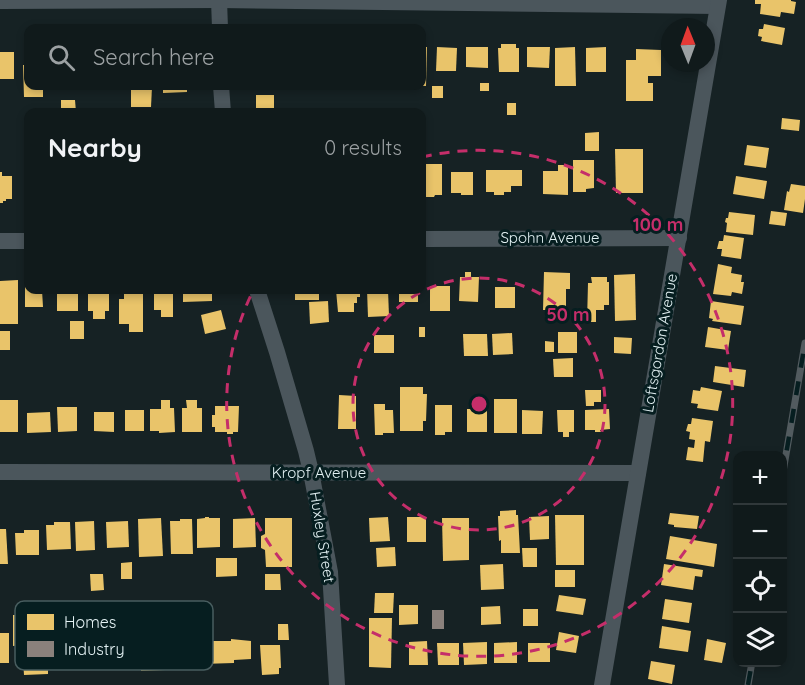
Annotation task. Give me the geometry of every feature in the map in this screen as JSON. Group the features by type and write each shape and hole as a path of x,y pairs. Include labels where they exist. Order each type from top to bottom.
{"street":[{"path":"219,0 220,24"},
{"path":"0,1 718,3"},
{"name":"Loftsgordon Avenue","path":"602,685 718,3"},
{"path":"221,90 223,108"},
{"name":"Spohn Avenue","path":"426,239 679,238"},
{"path":"0,241 24,241"},
{"name":"Huxley Street","path":"257,294 277,352 311,472 330,572 337,685"},
{"name":"Kropf Avenue","path":"0,472 638,473"}],"building: Homes":[{"path":"755,0 791,0 796,2 794,14 781,12 780,17 760,14 761,4 755,4"},
{"path":"764,24 785,28 782,45 761,41 762,37 758,36 759,29 763,29"},
{"path":"501,44 516,44 516,48 519,48 519,72 499,72 498,48 501,48"},
{"path":"437,47 457,48 456,71 436,71"},
{"path":"466,47 488,47 488,68 466,67"},
{"path":"527,47 550,47 549,68 527,67"},
{"path":"575,47 576,86 555,86 555,48"},
{"path":"606,47 606,72 586,72 586,48"},
{"path":"636,49 661,50 661,76 648,76 648,83 653,83 653,101 626,101 626,60 636,60"},
{"path":"0,52 14,52 14,79 0,79"},
{"path":"23,65 24,90 43,90 43,97 24,97"},
{"path":"480,83 489,83 489,91 480,91"},
{"path":"432,86 443,86 443,98 432,98"},
{"path":"131,90 152,90 151,107 131,107"},
{"path":"163,90 187,90 187,92 163,93"},
{"path":"256,95 274,95 274,108 256,108"},
{"path":"61,100 75,100 76,108 61,108"},
{"path":"507,103 516,103 516,115 507,115"},
{"path":"782,118 800,120 799,131 781,129"},
{"path":"599,132 599,151 585,151 585,133"},
{"path":"747,145 769,148 766,168 744,165"},
{"path":"615,149 643,149 643,193 616,193"},
{"path":"573,160 594,160 594,188 586,189 586,192 573,192"},
{"path":"426,164 442,164 442,195 426,197"},
{"path":"558,165 568,165 568,195 543,194 543,171 558,171"},
{"path":"486,170 522,170 522,186 511,186 511,192 504,192 504,195 486,192"},
{"path":"0,172 2,176 12,176 12,199 6,199 3,203 0,203"},
{"path":"451,172 473,172 473,195 451,193"},
{"path":"736,176 767,181 764,199 733,194"},
{"path":"791,184 805,186 803,213 784,210 787,191 789,192"},
{"path":"771,211 787,213 785,226 769,224"},
{"path":"729,212 755,215 753,235 726,232 727,223 725,222"},
{"path":"724,235 744,238 741,259 721,256 722,249 717,249"},
{"path":"718,264 732,267 731,273 742,275 741,282 744,282 742,294 732,292 731,296 713,294"},
{"path":"465,272 471,272 471,277 479,277 478,302 459,301 460,277 465,277"},
{"path":"544,272 570,273 570,289 566,289 566,310 543,310"},
{"path":"635,274 636,320 615,321 614,275"},
{"path":"591,277 607,277 607,282 609,282 609,305 604,305 604,310 596,310 596,322 587,322 588,283 592,283"},
{"path":"18,280 18,324 0,324 0,281"},
{"path":"430,286 450,286 450,311 430,311"},
{"path":"495,287 515,287 515,308 495,308"},
{"path":"25,294 42,294 43,307 25,307"},
{"path":"57,294 78,294 78,311 57,311"},
{"path":"88,294 109,294 109,311 105,311 105,319 93,319 93,311 88,311"},
{"path":"124,294 143,294 143,332 129,332 129,324 119,324 119,299 124,299"},
{"path":"154,294 173,294 173,317 161,317 161,310 154,310"},
{"path":"183,294 212,294 212,301 183,302"},
{"path":"295,294 319,294 319,300 295,300"},
{"path":"336,294 360,294 360,297 357,297 357,303 354,303 354,312 338,312"},
{"path":"367,294 388,294 389,316 368,317"},
{"path":"399,294 418,294 418,302 399,302"},
{"path":"328,301 329,322 310,324 309,302"},
{"path":"711,301 744,306 741,325 712,321 713,319 709,318"},
{"path":"221,310 226,329 205,334 201,315"},
{"path":"70,321 84,321 84,339 70,339"},
{"path":"419,327 425,327 425,337 419,337"},
{"path":"708,327 731,331 728,350 705,347"},
{"path":"0,331 10,331 10,350 0,350"},
{"path":"558,332 577,332 577,353 558,353"},
{"path":"512,333 513,354 493,355 492,334"},
{"path":"463,334 487,334 488,356 464,356"},
{"path":"374,335 394,335 394,353 374,353"},
{"path":"614,337 632,338 631,354 614,353"},
{"path":"545,341 554,342 554,352 545,352"},
{"path":"573,358 573,377 554,377 553,359"},
{"path":"715,366 746,370 744,387 713,382"},
{"path":"400,387 423,387 423,394 427,394 426,421 423,421 423,431 400,431"},
{"path":"701,387 722,391 718,411 697,408 698,404 691,403 693,390 700,391"},
{"path":"585,390 601,390 601,402 594,402 594,406 586,406"},
{"path":"339,395 356,396 356,429 338,429"},
{"path":"494,399 517,399 517,433 494,433"},
{"path":"0,400 18,400 18,432 0,432"},
{"path":"161,400 170,400 170,408 174,408 175,432 150,431 150,409 161,409"},
{"path":"186,400 197,400 197,408 202,408 202,432 182,432 182,408 187,408"},
{"path":"374,404 385,404 385,410 393,410 394,433 375,435"},
{"path":"435,405 452,405 452,432 435,435"},
{"path":"215,406 239,406 238,432 227,434 227,432 215,432 215,427 212,427 212,415 215,415"},
{"path":"57,407 77,407 77,431 58,432"},
{"path":"467,409 487,409 487,432 467,432"},
{"path":"609,409 610,429 600,430 601,432 585,430 585,410"},
{"path":"125,410 144,410 144,431 125,431"},
{"path":"522,410 543,411 542,434 522,434"},
{"path":"557,410 574,410 574,432 569,432 569,437 563,437 563,432 558,432"},
{"path":"50,412 51,432 27,433 27,413"},
{"path":"94,412 114,412 114,432 94,431"},
{"path":"692,418 713,421 710,442 705,441 703,462 686,460 688,447 694,448 695,440 689,439 690,432 686,431"},
{"path":"516,510 520,553 501,553 498,516 500,516 500,511"},
{"path":"670,513 699,516 697,529 674,527 668,524"},
{"path":"555,515 584,515 584,565 556,565"},
{"path":"549,516 549,539 530,540 529,517"},
{"path":"388,517 390,541 370,542 369,518"},
{"path":"407,517 426,517 426,542 407,542"},
{"path":"161,518 163,556 139,557 138,519"},
{"path":"220,518 220,547 197,548 197,519"},
{"path":"255,518 256,547 233,548 233,519"},
{"path":"265,518 292,518 292,567 266,567 265,550 261,548 261,536 265,534"},
{"path":"442,518 469,518 469,560 443,561"},
{"path":"180,519 192,519 193,554 171,554 170,521 180,521"},
{"path":"94,521 95,550 76,551 75,522"},
{"path":"128,521 129,547 107,548 106,522"},
{"path":"54,522 70,522 71,549 47,550 46,525 54,525"},
{"path":"0,529 6,529 8,564 0,564"},
{"path":"24,530 39,530 39,555 16,555 15,533 24,533"},
{"path":"670,536 717,544 714,567 666,559"},
{"path":"395,547 396,566 377,567 376,548"},
{"path":"522,548 537,548 537,567 523,567"},
{"path":"216,558 237,558 237,576 216,577"},
{"path":"132,562 132,579 121,579 121,563"},
{"path":"503,564 504,589 481,590 480,565"},
{"path":"664,564 703,570 702,577 695,576 693,590 661,585"},
{"path":"555,570 575,570 575,587 555,587"},
{"path":"90,574 103,574 104,590 91,591"},
{"path":"265,574 280,574 281,590 265,590"},
{"path":"375,593 394,593 393,613 374,613"},
{"path":"559,595 586,599 583,615 556,611"},
{"path":"665,599 692,603 689,623 662,619"},
{"path":"399,605 418,605 418,624 399,625"},
{"path":"500,606 501,624 481,625 481,607"},
{"path":"523,609 538,609 538,626 523,626"},
{"path":"13,615 15,615 15,646 13,646"},
{"path":"369,618 392,618 391,668 369,667"},
{"path":"278,624 288,624 289,640 278,640"},
{"path":"662,626 691,631 688,652 659,648"},
{"path":"559,632 579,636 576,653 556,650"},
{"path":"0,633 9,633 9,663 0,663"},
{"path":"231,639 251,641 251,659 234,660 234,663 213,664 213,641 231,641"},
{"path":"707,639 726,643 722,663 704,660"},
{"path":"427,641 428,665 409,665 409,642"},
{"path":"487,642 487,664 464,665 463,643"},
{"path":"517,642 517,663 494,663 494,643"},
{"path":"437,643 459,643 459,665 438,665"},
{"path":"528,643 550,643 550,662 528,662"},
{"path":"260,645 280,645 279,674 262,675"},
{"path":"651,661 675,665 672,684 648,679"},
{"path":"24,670 48,670 48,674 24,675"}],"building: Industry":[{"path":"432,610 444,610 444,629 432,629"}],"railway":[{"path":"787,451 805,343"},
{"path":"748,685 751,667"}]}
